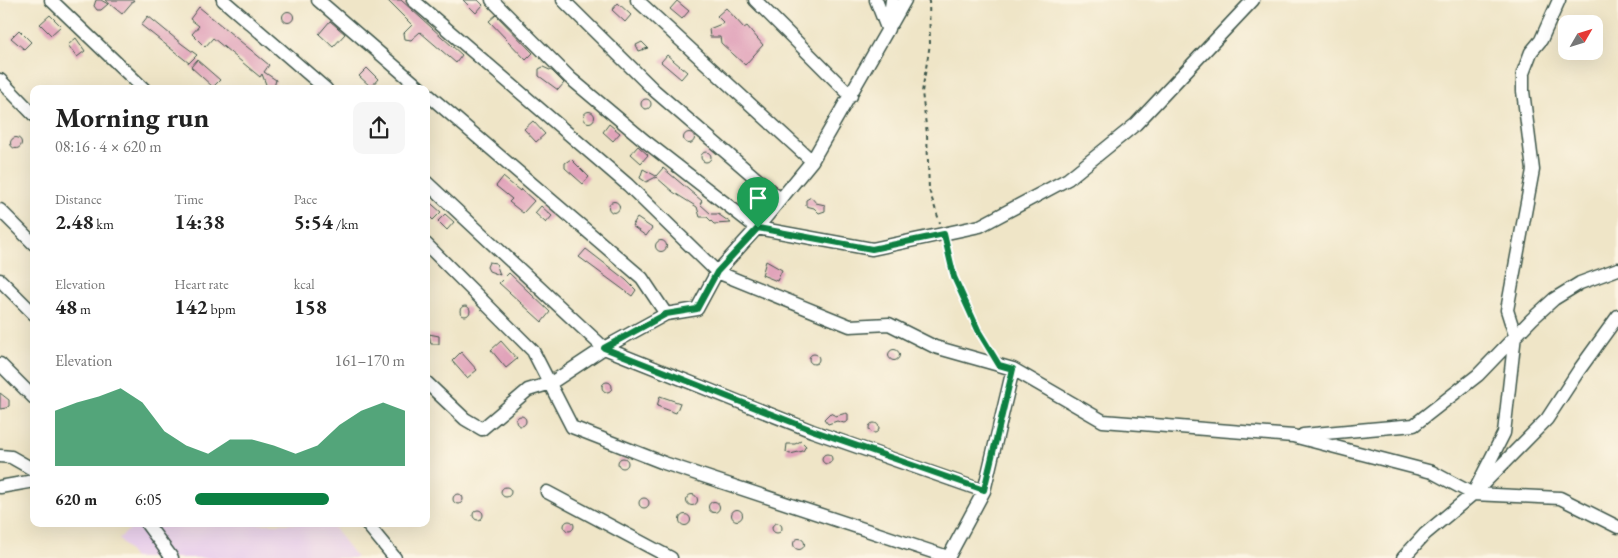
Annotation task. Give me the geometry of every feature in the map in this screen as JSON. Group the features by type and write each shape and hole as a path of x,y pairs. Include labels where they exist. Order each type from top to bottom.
{"street":[{"path":"51,0 140,85"},
{"path":"224,0 321,85"},
{"path":"318,0 416,85"},
{"path":"413,0 628,185 717,272 850,326 889,324 935,347 1013,369 1103,421 1293,436 1414,425 1478,375 1554,299 1580,283 1618,269"},
{"path":"492,0 570,78 645,142 758,228 872,249 980,226 1068,179 1136,124 1253,0"},
{"path":"563,0 655,92 780,199"},
{"path":"637,0 812,161"},
{"path":"754,0 851,96"},
{"path":"876,0 888,29"},
{"path":"888,29 892,0"},
{"path":"430,386 465,419 482,430 514,400 528,390 551,383 604,348 666,314 697,309 717,272 758,228 812,161 906,0"},
{"path":"1473,494 1504,433 1516,335 1508,310 1533,170 1523,91 1523,73 1531,52 1541,40 1559,0"},
{"path":"0,80 30,111"},
{"path":"430,96 642,278 666,314"},
{"path":"430,186 604,348 812,430 984,490"},
{"path":"0,210 30,240"},
{"path":"430,248 533,351 572,427 664,463 948,558 984,490 1013,369"},
{"path":"0,280 30,310"},
{"path":"1403,558 1425,534 1473,494 1547,419 1618,316"},
{"path":"0,364 30,394"},
{"path":"1293,436 1432,472 1473,494 1560,498 1618,527"},
{"path":"0,456 11,458 30,468"},
{"path":"0,487 30,482"},
{"path":"547,492 671,558"},
{"path":"149,527 172,558"},
{"path":"369,527 394,558"}],"path":[{"path":"929,0 930,44 922,92 927,134 930,190 944,234 954,277 979,332 999,365"}],"shaded area":[{"path":"133,527 333,527 357,558 134,558 119,538"}],"building":[{"path":"96,0 101,0 108,4 101,10 97,10 94,6"},
{"path":"105,0 134,0 122,14"},
{"path":"387,0 401,0 462,55 456,63 420,32 411,40 405,39 404,33 412,25"},
{"path":"463,0 478,0 483,5 476,13"},
{"path":"677,1 689,11 682,19 670,9"},
{"path":"618,3 631,15 625,22 612,10"},
{"path":"199,7 269,65 264,72 276,80 275,85 266,85 262,74 260,77 213,38 205,47 192,34 199,26 190,19"},
{"path":"726,8 744,28 747,26 763,45 745,65 721,43 720,37 710,37 709,29 724,23 717,16"},
{"path":"286,12 290,12 293,17 292,21 286,22 283,19 283,15"},
{"path":"50,15 61,26 51,35 40,24"},
{"path":"496,15 533,53 526,60 489,21"},
{"path":"148,16 197,55 189,63 141,25"},
{"path":"330,21 345,34 333,47 319,34"},
{"path":"19,30 31,42 24,49 11,38"},
{"path":"76,38 85,51 77,57 68,45"},
{"path":"642,42 648,48 639,51 636,45"},
{"path":"667,55 687,72 681,79 661,62"},
{"path":"197,60 220,80 215,85 211,85 191,67"},
{"path":"543,67 552,71 564,83 558,90 539,76 539,69"},
{"path":"367,68 378,79 373,85 369,85 359,76"},
{"path":"644,99 648,99 651,104 650,108 644,109 641,106 641,102"},
{"path":"589,111 595,117 589,123 583,117"},
{"path":"533,121 545,134 536,142 524,129"},
{"path":"609,124 620,133 613,141 603,132"},
{"path":"687,133 691,133 694,138 693,142 687,143 684,140 684,136"},
{"path":"14,138 18,138 21,143 20,147 14,148 11,145 11,141"},
{"path":"638,146 648,155 641,163 631,154"},
{"path":"704,152 708,152 711,157 710,161 704,162 701,159 701,155"},
{"path":"571,159 589,177 583,184 565,168 565,163"},
{"path":"663,168 702,201 700,204 711,214 718,214 731,223 714,224 707,217 700,217 697,207 673,192 656,177 646,182 640,178 643,169 656,176"},
{"path":"503,177 520,191 521,189 534,201 523,213 509,202 512,199 496,186"},
{"path":"811,197 816,203 825,205 825,211 819,213 814,208 806,206 806,200"},
{"path":"430,202 441,212 433,220 430,217"},
{"path":"612,202 616,202 619,207 618,211 612,212 609,209 609,205"},
{"path":"541,206 552,216 546,223 535,213"},
{"path":"445,214 454,222 447,230 438,221"},
{"path":"637,218 652,228 646,236 632,226"},
{"path":"659,241 663,241 666,246 665,250 659,251 656,248 656,244"},
{"path":"586,249 636,290 632,296 579,257"},
{"path":"766,261 782,270 777,281 762,275"},
{"path":"489,262 496,263 500,275 489,271 487,267"},
{"path":"509,273 550,312 542,322 499,283"},
{"path":"463,306 467,306 470,311 469,315 463,316 460,313 460,309"},
{"path":"430,334 439,336 439,344 431,344"},
{"path":"501,341 517,359 506,368 491,350"},
{"path":"894,349 900,355 894,361 888,355"},
{"path":"461,352 477,370 467,378 452,361"},
{"path":"812,354 816,354 819,359 818,363 812,364 809,361 809,357"},
{"path":"605,382 609,382 612,387 611,391 605,392 602,389 602,385"},
{"path":"0,393 9,400 9,406 6,408 0,409"},
{"path":"660,396 680,403 676,413 657,406"},
{"path":"830,413 836,416 846,413 848,414 848,421 844,423 837,421 828,424 824,419"},
{"path":"519,416 523,416 526,421 525,425 519,426 516,423 516,419"},
{"path":"872,423 876,423 879,428 878,432 872,433 869,430 869,426"},
{"path":"801,441 806,446 803,451 790,454 786,452 787,444 795,444"},
{"path":"825,454 829,454 832,459 831,463 825,464 822,461 822,457"},
{"path":"621,458 625,458 628,463 627,467 621,468 618,465 618,461"},
{"path":"504,487 508,487 511,492 510,496 504,497 501,494 501,490"},
{"path":"456,494 460,494 463,499 462,503 456,504 453,501 453,497"},
{"path":"690,495 694,495 697,500 696,504 690,505 687,502 687,498"},
{"path":"642,498 646,498 649,503 648,507 642,508 639,505 639,501"},
{"path":"712,502 716,502 719,507 718,511 712,512 709,509 709,505"},
{"path":"476,510 480,510 483,515 482,519 476,520 473,517 473,513"},
{"path":"735,510 739,510 742,515 741,519 735,520 732,517 732,513"},
{"path":"683,515 687,515 690,520 689,524 683,525 680,522 680,518"},
{"path":"567,521 571,521 574,526 573,530 567,531 564,528 564,524"},
{"path":"775,523 779,523 782,528 781,532 775,533 772,530 772,526"},
{"path":"797,539 801,539 804,544 803,548 797,549 794,546 794,542"}],"route":[{"path":"758,228 872,249 944,234 954,277 979,332 999,365 1013,369 984,490 812,430 604,348 666,314 697,309 717,272 758,228"}]}
